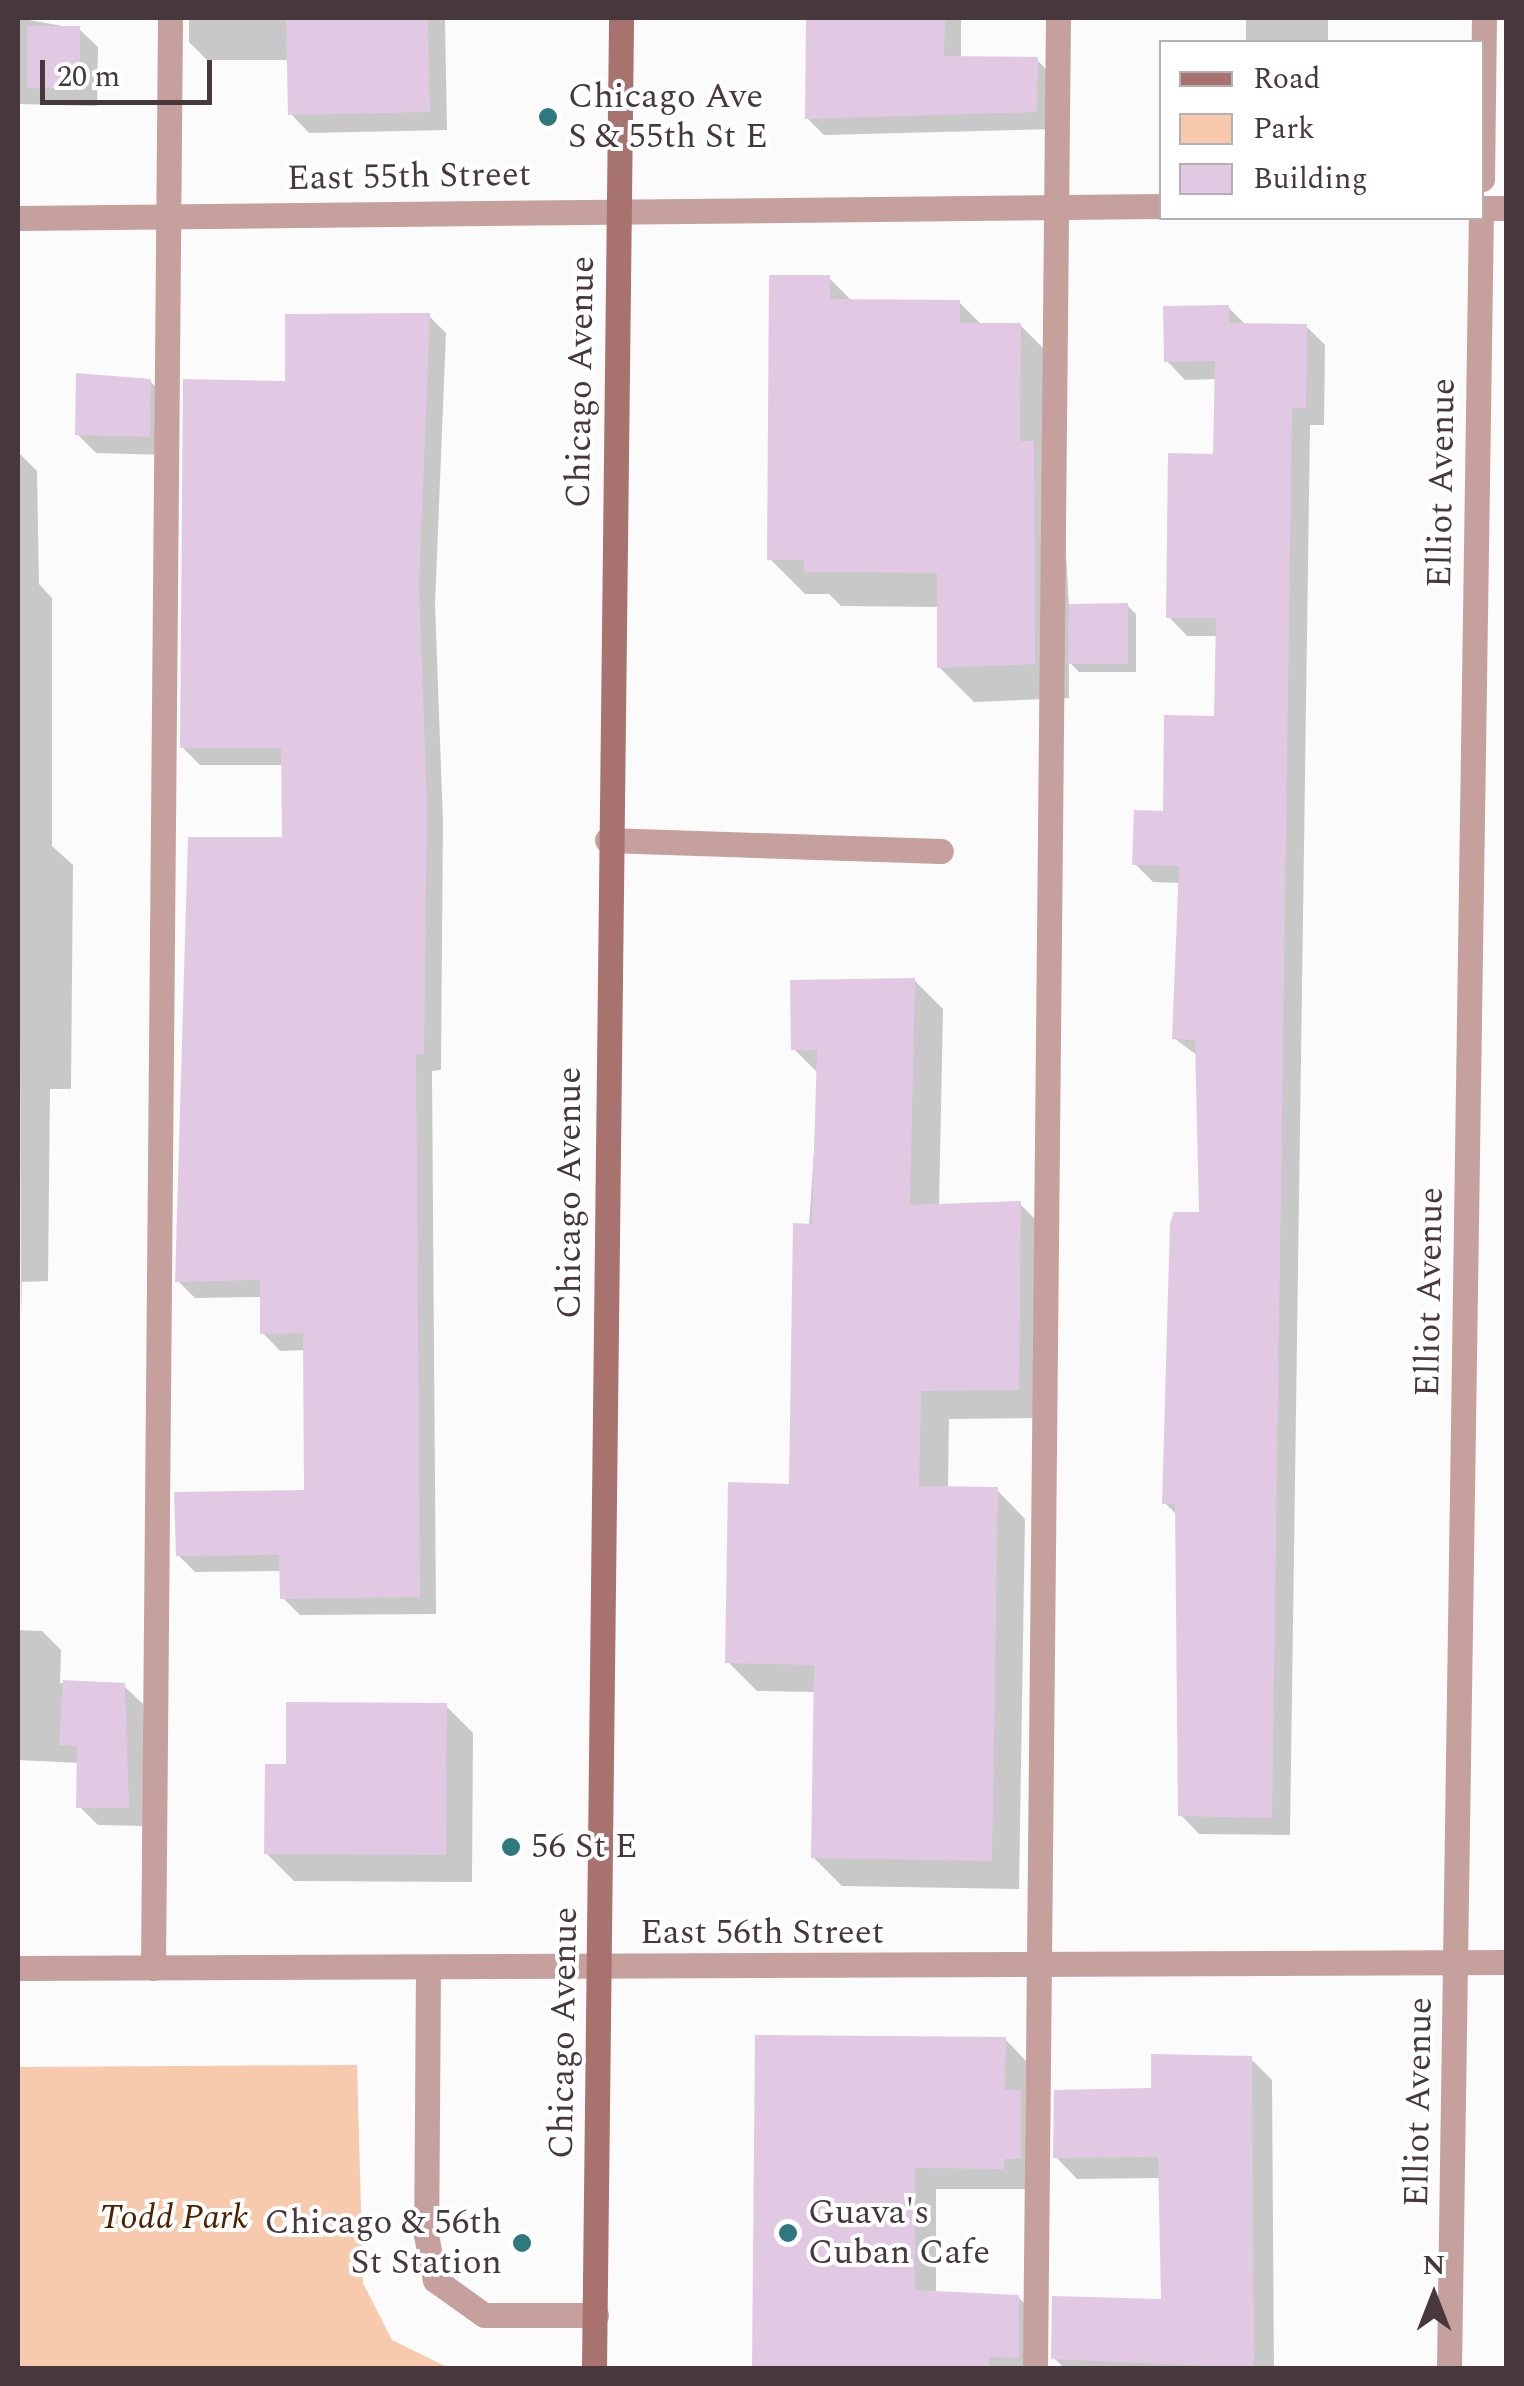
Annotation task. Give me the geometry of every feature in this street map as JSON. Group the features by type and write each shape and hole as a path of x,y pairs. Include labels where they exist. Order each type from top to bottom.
{"street":[{"path":"153,1968 170,18"},
{"name":"Chicago Avenue","path":"594,2368 607,840 621,18"},
{"path":"1035,2368 1058,18"},
{"name":"East 55th Street","path":"18,218 619,207 1159,206"},
{"name":"Elliot Avenue","path":"1450,2368 1481,220"},
{"path":"607,840 940,850"},
{"name":"East 56th Street","path":"18,1968 1506,1962"},
{"path":"428,1968 426,2235 435,2280 484,2315 596,2315"}],"green space":[{"name":"Todd Park","path":"357,2065 363,2283 392,2340 449,2368 18,2368 18,2067"}],"building":[{"path":"286,18 428,18 430,112 288,115"},
{"path":"806,18 945,18 944,56 1038,57 1037,112 805,119"},
{"path":"27,26 80,26 80,89 27,88"},
{"path":"769,275 830,275 830,299 960,300 960,323 1021,323 1020,441 1034,441 1035,664 937,668 937,573 804,572 804,560 767,560"},
{"path":"1229,305 1229,323 1307,324 1306,408 1292,408 1272,1818 1178,1816 1175,1504 1162,1504 1170,1224 1174,1212 1199,1212 1195,1040 1172,1039 1179,866 1132,865 1134,810 1163,811 1164,715 1214,716 1216,618 1166,618 1168,453 1213,454 1215,361 1164,362 1163,306"},
{"path":"430,313 419,586 427,804 424,1054 416,1054 420,1597 280,1599 279,1555 176,1556 174,1492 304,1490 303,1333 260,1334 260,1280 175,1282 188,837 282,837 281,748 180,748 183,379 285,381 285,314"},
{"path":"76,373 151,379 150,437 75,435"},
{"path":"1128,603 1128,664 1068,664 1069,604"},
{"path":"915,978 910,1205 1021,1201 1019,1390 921,1391 919,1486 998,1487 992,1861 811,1858 814,1665 725,1663 728,1482 789,1484 793,1223 812,1224 817,1050 791,1050 790,980"},
{"path":"63,1680 125,1683 129,1808 76,1808 77,1746 59,1745"},
{"path":"286,1702 447,1703 446,1855 264,1854 265,1764 286,1764"},
{"path":"755,2035 1006,2037 1005,2090 1021,2090 1021,2159 1005,2159 1004,2169 915,2168 915,2290 1019,2295 1019,2358 989,2357 989,2368 752,2368"},
{"path":"1151,2054 1252,2056 1254,2368 1051,2359 1052,2296 1161,2299 1158,2157 1053,2158 1054,2090 1151,2088"}],"place":[{"name":"Chicago Ave S & 55th St E","path":"548,117"},
{"name":"56 St E","path":"511,1847"},
{"name":"Guava's Cuban Cafe","path":"788,2233"},
{"name":"Chicago & 56th St Station","path":"522,2243"}]}
